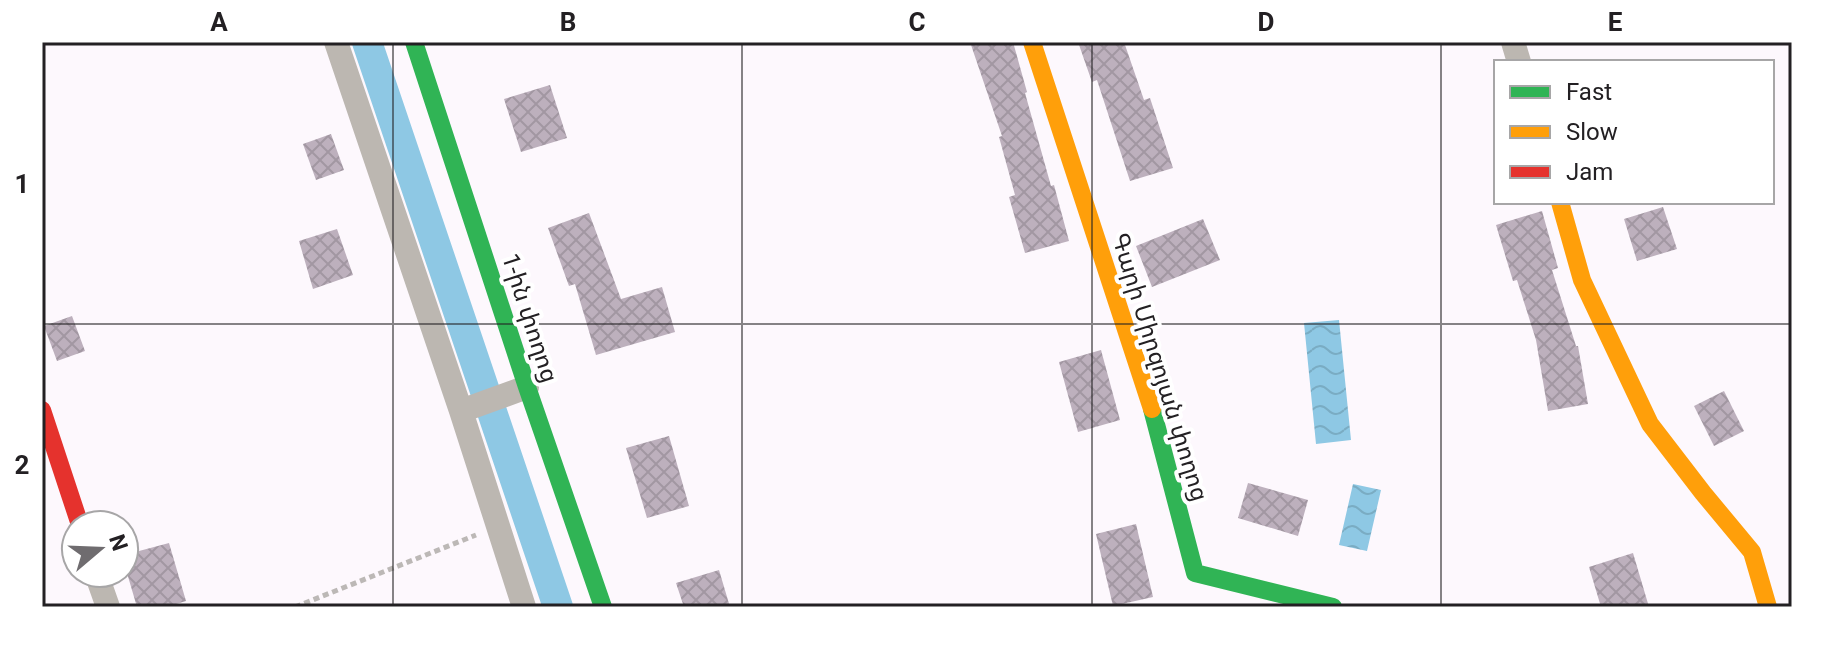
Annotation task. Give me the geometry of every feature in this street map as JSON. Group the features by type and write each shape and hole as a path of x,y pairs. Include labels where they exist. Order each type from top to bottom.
{"street":[{"path":"336,42 524,607"},
{"name":"1-ին փողոց","path":"414,42 603,607"},
{"name":"Գարի Միրզոյան փողոց","path":"1032,42 1159,431 1195,573 1333,607"},
{"path":"1561,204 1582,280 1650,424 1752,552 1768,607"},
{"path":"461,411 527,387"},
{"path":"42,410 75,509"}],"path":[{"path":"295,607 498,526"}],"water":[{"path":"1339,320 1351,440 1316,444 1304,323"},
{"path":"1353,484 1381,490 1367,551 1339,545"}],"building":[{"path":"970,42 1013,42 1051,186 1054,185 1069,241 1025,253 1009,197 1015,195 999,137 1002,136"},
{"path":"1078,42 1124,42 1144,100 1150,98 1173,168 1130,181 1097,80 1092,82"},
{"path":"550,85 567,138 521,152 504,99"},
{"path":"331,134 344,170 316,180 303,144"},
{"path":"1663,207 1677,249 1637,261 1624,219"},
{"path":"1542,211 1558,268 1552,270 1578,346 1588,404 1548,411 1536,340 1496,225"},
{"path":"589,213 621,299 662,287 675,332 596,355 575,284 569,286 548,228"},
{"path":"1203,219 1220,260 1152,287 1136,246"},
{"path":"337,229 353,275 313,289 299,241"},
{"path":"72,316 85,351 57,361 44,326"},
{"path":"1101,350 1120,420 1078,432 1059,362"},
{"path":"1724,391 1744,431 1714,446 1694,406"},
{"path":"669,436 689,506 647,518 626,448"},
{"path":"1248,483 1308,500 1298,536 1238,518"},
{"path":"1136,524 1153,597 1113,606 1096,534"},
{"path":"169,543 186,601 166,607 137,607 132,589 140,589 140,551"},
{"path":"1633,553 1649,607 1601,607 1589,567"},
{"path":"719,570 730,607 684,607 676,583"}],"waterway":[{"path":"367,42 558,607"}],"traffic: fast":[{"path":"414,42 603,607"},
{"path":"1152,409 1195,573 1333,607"}],"traffic: slow":[{"path":"1032,42 1152,409"},
{"path":"1561,204 1582,280 1650,424 1752,552 1768,607"}],"traffic: jam":[{"path":"42,410 75,509"}]}
